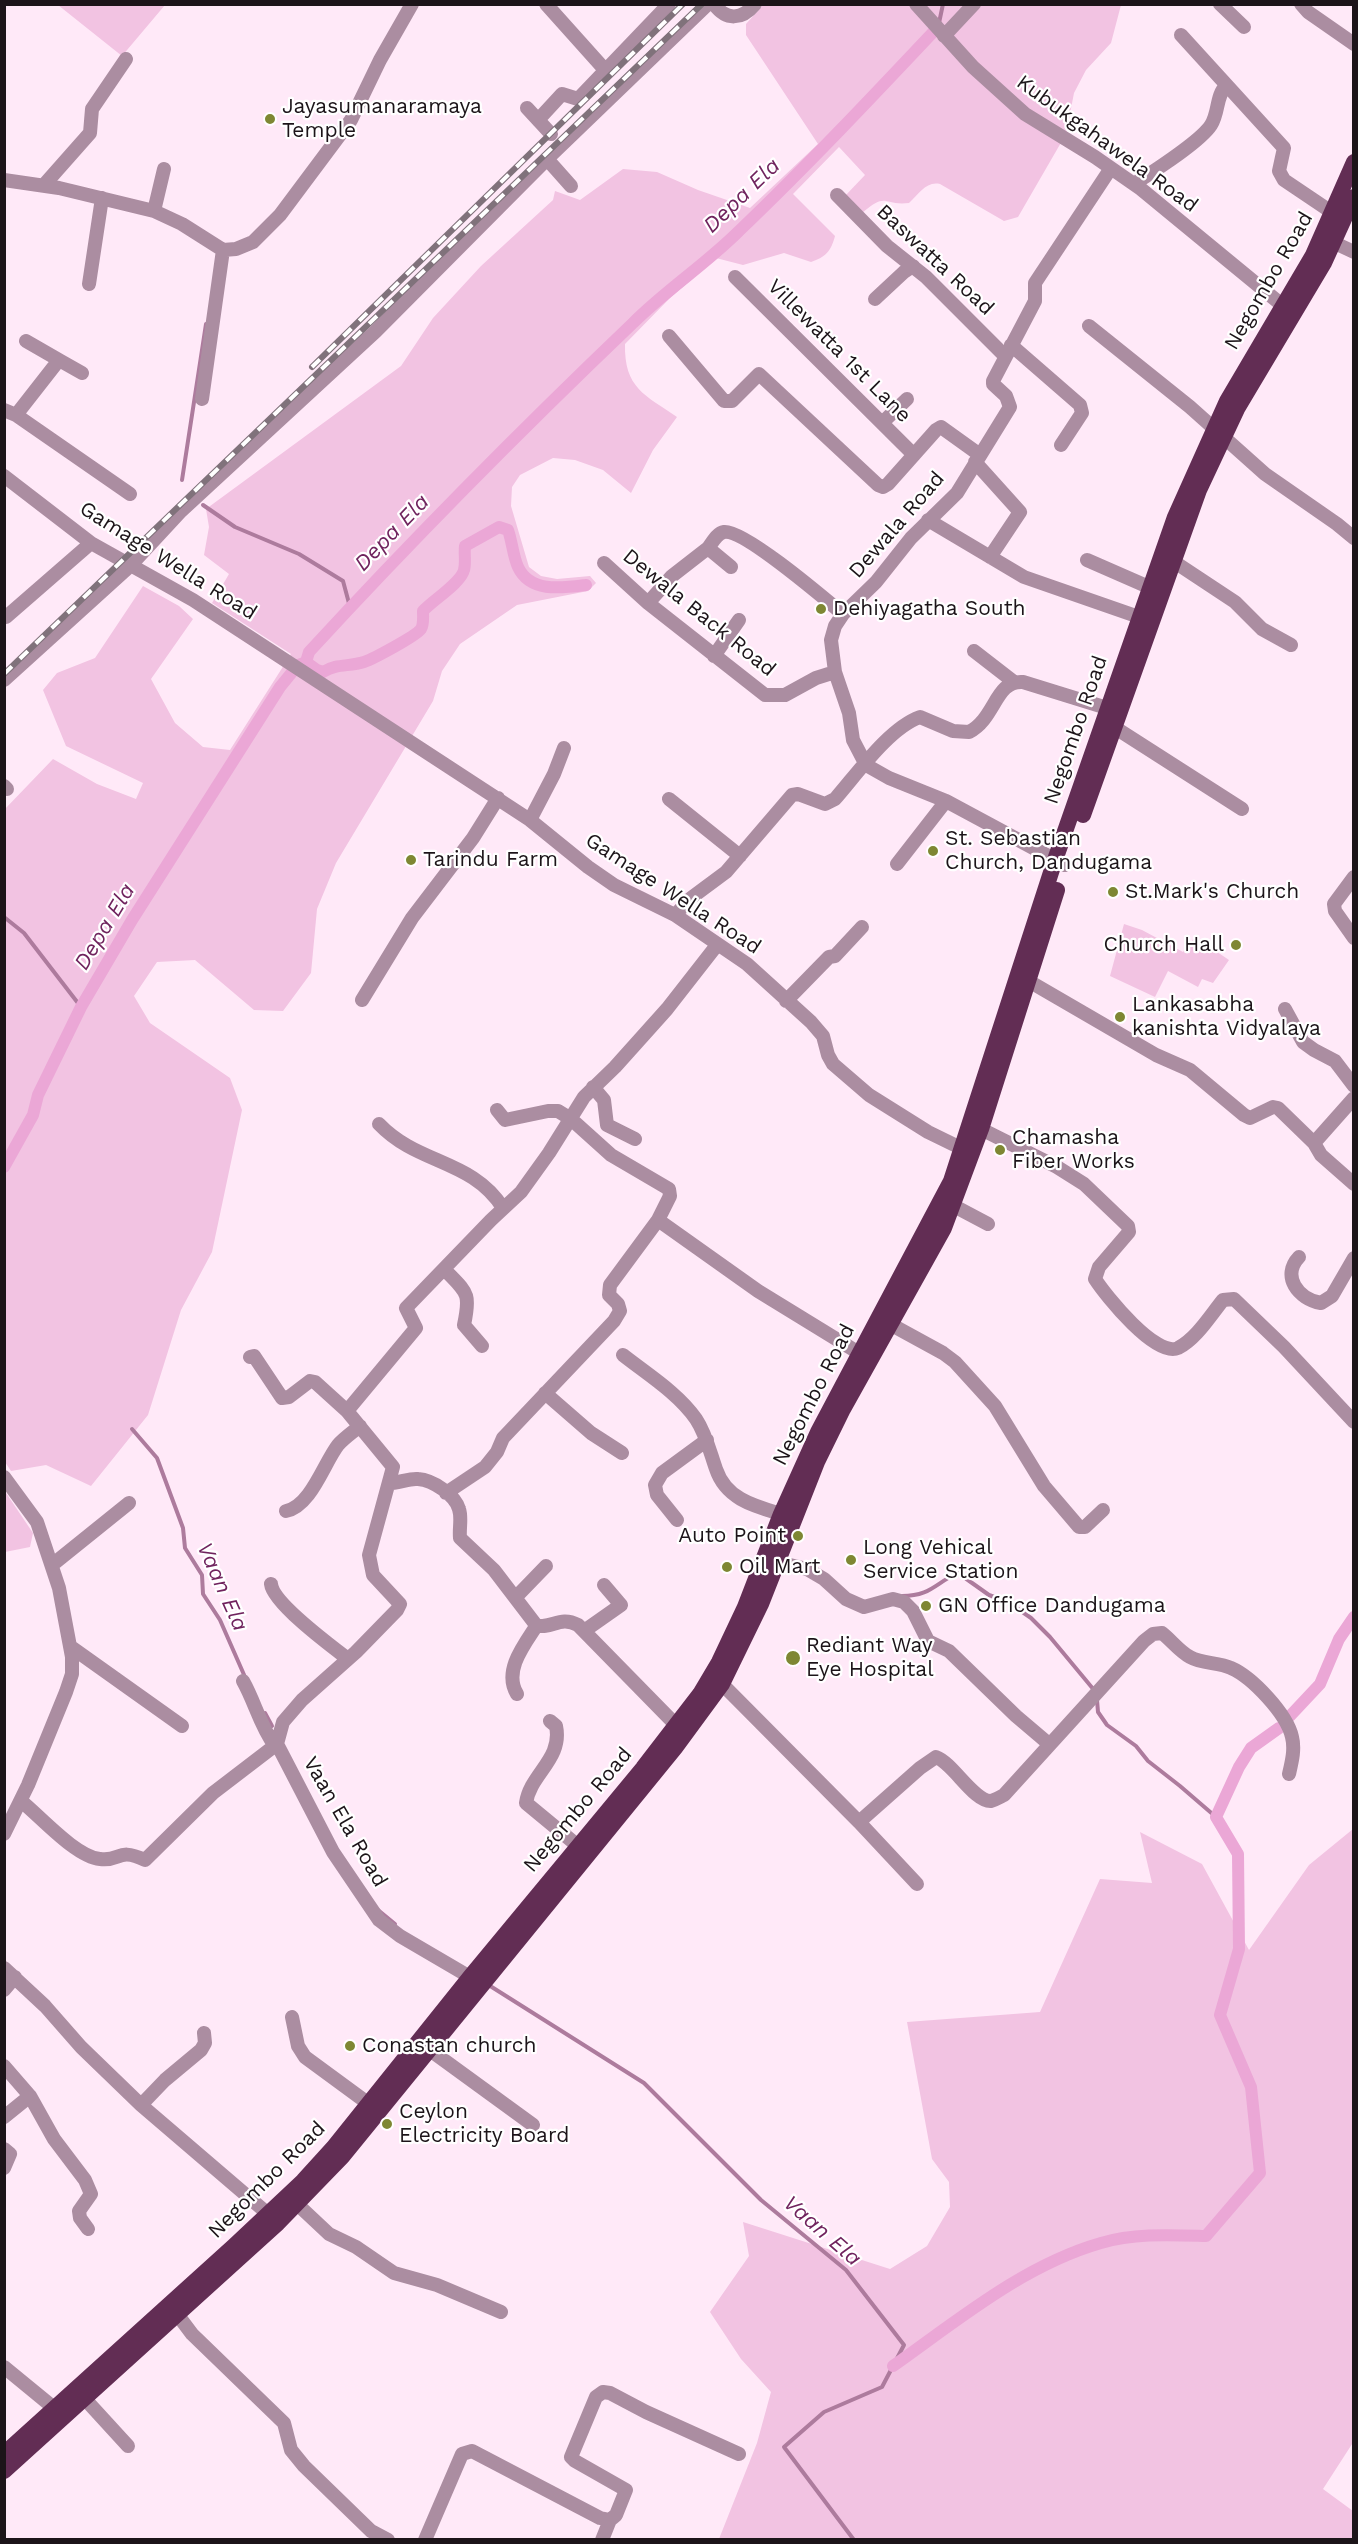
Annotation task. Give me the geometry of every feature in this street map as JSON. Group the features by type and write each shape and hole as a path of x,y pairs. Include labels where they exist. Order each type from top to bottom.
{"highway":[{"name":"Negombo Road","path":"1060,862 1114,727 1199,490 1227,401 1282,305 1328,240 1333,213 1353,162"},
{"name":"Negombo Road","path":"4,2454 273,2218 297,2204 342,2157 675,1748 722,1684 756,1614 817,1462 954,1206 967,1152 1024,978 1107,708 1175,517 1219,432 1245,395 1353,197"},
{"name":"Negombo Road","path":"4,2471 177,2314 273,2218 369,2104 700,1694 731,1638 781,1514 818,1432 981,1129 1024,978"}],"street":[{"path":"4,180 44,185 154,211 182,224 223,250 236,249 253,242 280,215 351,120 412,4"},
{"path":"546,4 606,71"},
{"path":"538,120 562,94 578,99 669,4"},
{"path":"4,680 131,565 181,512 376,331 546,159 708,4"},
{"path":"714,4 721,14 730,17 740,16 755,4"},
{"name":"Kubukgahawela Road","path":"916,4 973,67 1025,114 1134,184 1282,305"},
{"path":"943,35 974,4"},
{"path":"1220,4 1244,27"},
{"path":"1301,4 1308,12 1353,44"},
{"path":"1181,35 1284,148 1279,171 1284,180 1333,213"},
{"path":"44,185 90,133 92,109 126,59"},
{"path":"1134,184 1203,137 1213,123 1221,90 1226,86"},
{"path":"527,108 551,134"},
{"path":"546,159 571,186"},
{"name":"Dewala Road","path":"866,765 853,740 849,713 835,672 831,640 835,626 843,614 868,591 928,520 957,493 1010,407 1006,396 993,384 993,381 1035,301 1035,283 1111,168"},
{"path":"154,211 164,169"},
{"name":"Baswatta Road","path":"837,195 887,246 913,266 1008,351 1080,405 1082,413 1061,445"},
{"path":"89,284 102,198"},
{"path":"1328,240 1353,252"},
{"path":"202,399 223,250"},
{"path":"875,299 913,266"},
{"name":"Villewatta 1st Lane","path":"735,277 914,455"},
{"path":"1089,326 1219,432 1265,474 1337,524 1353,538"},
{"path":"669,336 724,401 732,401 759,374 878,485 883,487 941,427 977,459 1020,512 990,557"},
{"path":"26,341 82,373"},
{"path":"59,360 10,412 130,494"},
{"path":"882,423 907,399"},
{"name":"Gamage Wella Road","path":"6,480 91,543 193,600 498,798 606,879 675,915 747,964 811,1022 823,1036 833,1064 869,1095 899,1116 967,1152"},
{"path":"928,520 1023,577 1139,617"},
{"path":"648,603 672,576 708,548 719,534 726,532 733,533 760,550 843,614"},
{"path":"6,617 91,543"},
{"path":"708,548 731,567"},
{"path":"1087,560 1151,588"},
{"path":"1173,561 1235,602 1262,629 1291,645"},
{"name":"Dewala Back Road","path":"604,563 648,603 765,695 785,695 816,678 835,672"},
{"path":"714,656 739,620"},
{"path":"974,651 1014,682"},
{"path":"675,915 691,897 726,872 792,795 798,794 825,804 835,799 890,737 920,717 962,733 978,727 986,720 1006,685 1014,682 1023,682 1107,708"},
{"path":"1114,727 1242,809"},
{"path":"530,820 554,774 564,747"},
{"path":"866,765 889,778 946,801 1060,862"},
{"path":"362,1000 412,918 473,838 498,798"},
{"path":"669,799 740,856"},
{"path":"897,864 946,801"},
{"path":"1353,877 1334,904 1335,911 1353,938"},
{"path":"786,1001 862,927"},
{"path":"347,1412 416,1328 406,1308 521,1192 571,1119 576,1108 667,1009 717,945"},
{"path":"1024,978 1156,1055 1190,1070 1244,1115 1250,1118 1273,1107 1278,1108 1314,1143 1321,1155 1353,1184"},
{"path":"1285,1009 1303,1042 1335,1061 1353,1086"},
{"path":"593,1087 604,1100 607,1125 635,1140"},
{"path":"1314,1143 1353,1098"},
{"path":"446,1493 485,1467 497,1452 503,1438 614,1321 621,1311 609,1295 610,1285 658,1220 670,1196 669,1189 611,1155 571,1119 558,1111 505,1120 497,1110"},
{"path":"380,1124 405,1146 478,1179 494,1193 504,1208"},
{"path":"981,1129 1058,1167 1084,1184 1128,1226 1129,1232 1099,1267 1095,1279 1121,1312 1146,1336 1164,1348 1178,1348 1202,1326 1222,1300 1234,1299 1284,1347 1353,1422"},
{"path":"954,1206 988,1224"},
{"path":"658,1220 758,1291 859,1353"},
{"path":"1299,1257 1293,1263 1290,1273 1293,1284 1310,1301 1321,1303 1332,1296 1353,1258"},
{"path":"444,1269 466,1294 469,1302 464,1325 482,1346"},
{"path":"890,1324 955,1362 995,1406 1044,1486 1079,1527 1085,1527 1103,1510"},
{"path":"623,1355 685,1406 695,1418 707,1440 717,1471 727,1490 743,1501 781,1514"},
{"path":"21,1801 75,1848 88,1855 101,1860 126,1853 145,1860 213,1793 276,1745 283,1722 302,1700 348,1659 397,1610 400,1604 373,1575 369,1562 375,1528 393,1467 360,1426 315,1382 310,1380 289,1397 282,1398 254,1356 250,1358"},
{"path":"545,1393 591,1433 622,1453"},
{"path":"286,1510 293,1509 307,1496 338,1445 360,1426"},
{"path":"677,1520 657,1495 654,1485 662,1473 707,1440"},
{"path":"4,1476 37,1522 52,1565 71,1647 72,1674 21,1801 4,1834"},
{"path":"390,1483 400,1484 416,1479 430,1482 446,1493 459,1508 460,1538 494,1570 537,1625 543,1627 560,1620 569,1620 584,1630 676,1725"},
{"path":"52,1565 129,1503"},
{"path":"777,1562 807,1569 846,1599 864,1607 893,1599 904,1602 913,1611 928,1641 950,1651 1016,1716 1049,1744"},
{"path":"516,1597 546,1566"},
{"path":"271,1584 275,1596 311,1630 348,1659"},
{"path":"584,1630 621,1605 604,1585"},
{"path":"517,1694 511,1684 510,1673 537,1625"},
{"path":"859,1822 920,1768 936,1757 945,1762 976,1794 986,1800 1004,1795 1144,1641 1153,1634 1162,1633 1191,1658 1225,1666 1243,1675 1266,1697 1287,1722 1292,1737 1293,1752 1289,1774"},
{"path":"71,1647 182,1726"},
{"name":"Vaan Ela Road","path":"243,1681 256,1704 264,1732 276,1745 333,1852 379,1920 470,1977"},
{"path":"722,1684 917,1884"},
{"path":"550,1721 556,1726 558,1742 549,1763 528,1792 526,1803 578,1846"},
{"path":"4,1990 10,1972 141,2105 273,2218"},
{"path":"292,2017 298,2046 304,2057 369,2104"},
{"path":"141,2105 165,2080 201,2050 205,2043 204,2033"},
{"path":"430,2050 533,2125"},
{"path":"4,2066 30,2096 54,2139 88,2188 91,2194 79,2211 80,2218 88,2229"},
{"path":"4,2117 30,2096"},
{"path":"4,2149 10,2154 4,2168"},
{"path":"297,2204 329,2234 356,2247 394,2273 437,2285 501,2312"},
{"path":"177,2314 192,2334 284,2423 291,2450 304,2466 370,2535 388,2540"},
{"path":"4,2367 54,2409"},
{"path":"602,2540 627,2490 575,2462 571,2457 599,2393 610,2393 739,2454"},
{"path":"85,2399 128,2446"},
{"path":"425,2540 462,2454 472,2451 590,2513 610,2520"}],"shaded area":[{"path":"58,5 165,5 122,56"},
{"path":"763,5 1121,5 1111,43 1086,70 1074,93 1066,134 1018,217 1004,221 940,184 931,184 909,203 881,201 862,213 845,196 865,175 839,147 793,194 835,236 830,250 824,256 811,262 784,253 743,265 716,258 669,299 625,344 628,371 633,381 646,396 677,417 653,450 631,493 603,470 575,460 553,458 520,475 512,487 511,506 529,567 541,576 557,579 590,576 596,583 588,591 517,605 460,644 442,671 433,701 336,863 317,909 311,973 283,1011 254,1010 195,960 157,962 134,996 150,1023 230,1078 242,1110 212,1252 181,1310 148,1415 91,1486 46,1465 11,1471 5,1462 4,810 53,759 97,784 136,799 143,783 66,746 43,690 57,673 95,658 143,586 179,606 193,619 151,679 175,723 203,747 230,750 291,654 212,603 229,574 204,555 209,527 206,509 401,366 433,318 481,266 553,200 555,191 580,200 623,169 657,172 698,190 750,208 818,144 746,35 746,24"},
{"path":"1124,924 1142,930 1183,952 1195,937 1229,960 1213,983 1202,979 1198,987 1168,971 1155,997 1110,976"},
{"path":"4,1490 33,1533 30,1547 5,1552"},
{"path":"1353,1829 1354,2441 1323,2489 1353,2511 1353,2539 719,2539 757,2443 771,2392 741,2359 710,2312 749,2256 743,2222 890,2269 927,2246 950,2207 949,2182 932,2159 907,2022 1040,2012 1100,1879 1152,1883 1140,1832 1202,1864 1249,1950 1309,1865"}],"waterway":[{"path":"939,23 943,4"},
{"name":"Depa Ela","path":"4,1167 33,1115 38,1095 81,1007 132,920 280,687 298,665 306,662 309,652 348,610 509,444 646,311 726,243 765,206 938,27"},
{"path":"182,480 206,324"},
{"path":"203,505 235,527 299,554 343,581 350,607"},
{"path":"306,662 323,672 333,667 364,662 411,637 422,627 423,611 462,575 465,567 465,546 499,527 508,530 518,567 530,581 547,587 586,585"},
{"path":"4,917 24,933 81,1007"},
{"name":"Vaan Ela","path":"132,1429 157,1458 183,1528 185,1548 202,1575 203,1594 220,1620 245,1677"},
{"path":"902,1596 920,1594 958,1573 989,1595 1008,1602 1031,1618 1094,1690"},
{"path":"1290,1716 1320,1684 1339,1639 1354,1617"},
{"path":"1097,1700 1098,1712 1107,1725 1136,1746 1148,1761 1216,1817"},
{"name":"Vaan Ela","path":"265,1713 272,1726"},
{"path":"893,2366 1018,2279 1073,2253 1101,2243 1126,2238 1153,2235 1206,2236 1260,2173 1251,2087 1220,2015 1239,1949 1238,1854 1216,1817 1239,1767 1251,1748 1279,1728"},
{"name":"Vaan Ela","path":"378,1910 395,1924"},
{"name":"Vaan Ela","path":"487,1984 644,2083 761,2200 846,2270 904,2345 882,2387 824,2412 784,2447 854,2540"}],"railway":[{"path":"312,367 683,4"},
{"path":"4,674 702,4"}],"place":[{"name":"Jayasumanaramaya Temple","path":"270,119"},
{"name":"Dehiyagatha South","path":"821,609"},
{"name":"St. Sebastian Church, Dandugama","path":"933,851"},
{"name":"Tarindu Farm","path":"411,860"},
{"name":"St.Mark's Church","path":"1113,892"},
{"name":"Church Hall","path":"1236,945"},
{"name":"Lankasabha kanishta Vidyalaya","path":"1120,1017"},
{"name":"Chamasha Fiber Works","path":"1000,1150"},
{"name":"Auto Point","path":"798,1536"},
{"name":"Long Vehical Service Station","path":"851,1560"},
{"name":"Oil Mart","path":"727,1567"},
{"name":"GN Office Dandugama","path":"926,1606"},
{"name":"Rediant Way Eye Hospital","path":"793,1658"},
{"name":"Conastan church","path":"350,2046"},
{"name":"Ceylon Electricity Board","path":"387,2124"}]}
